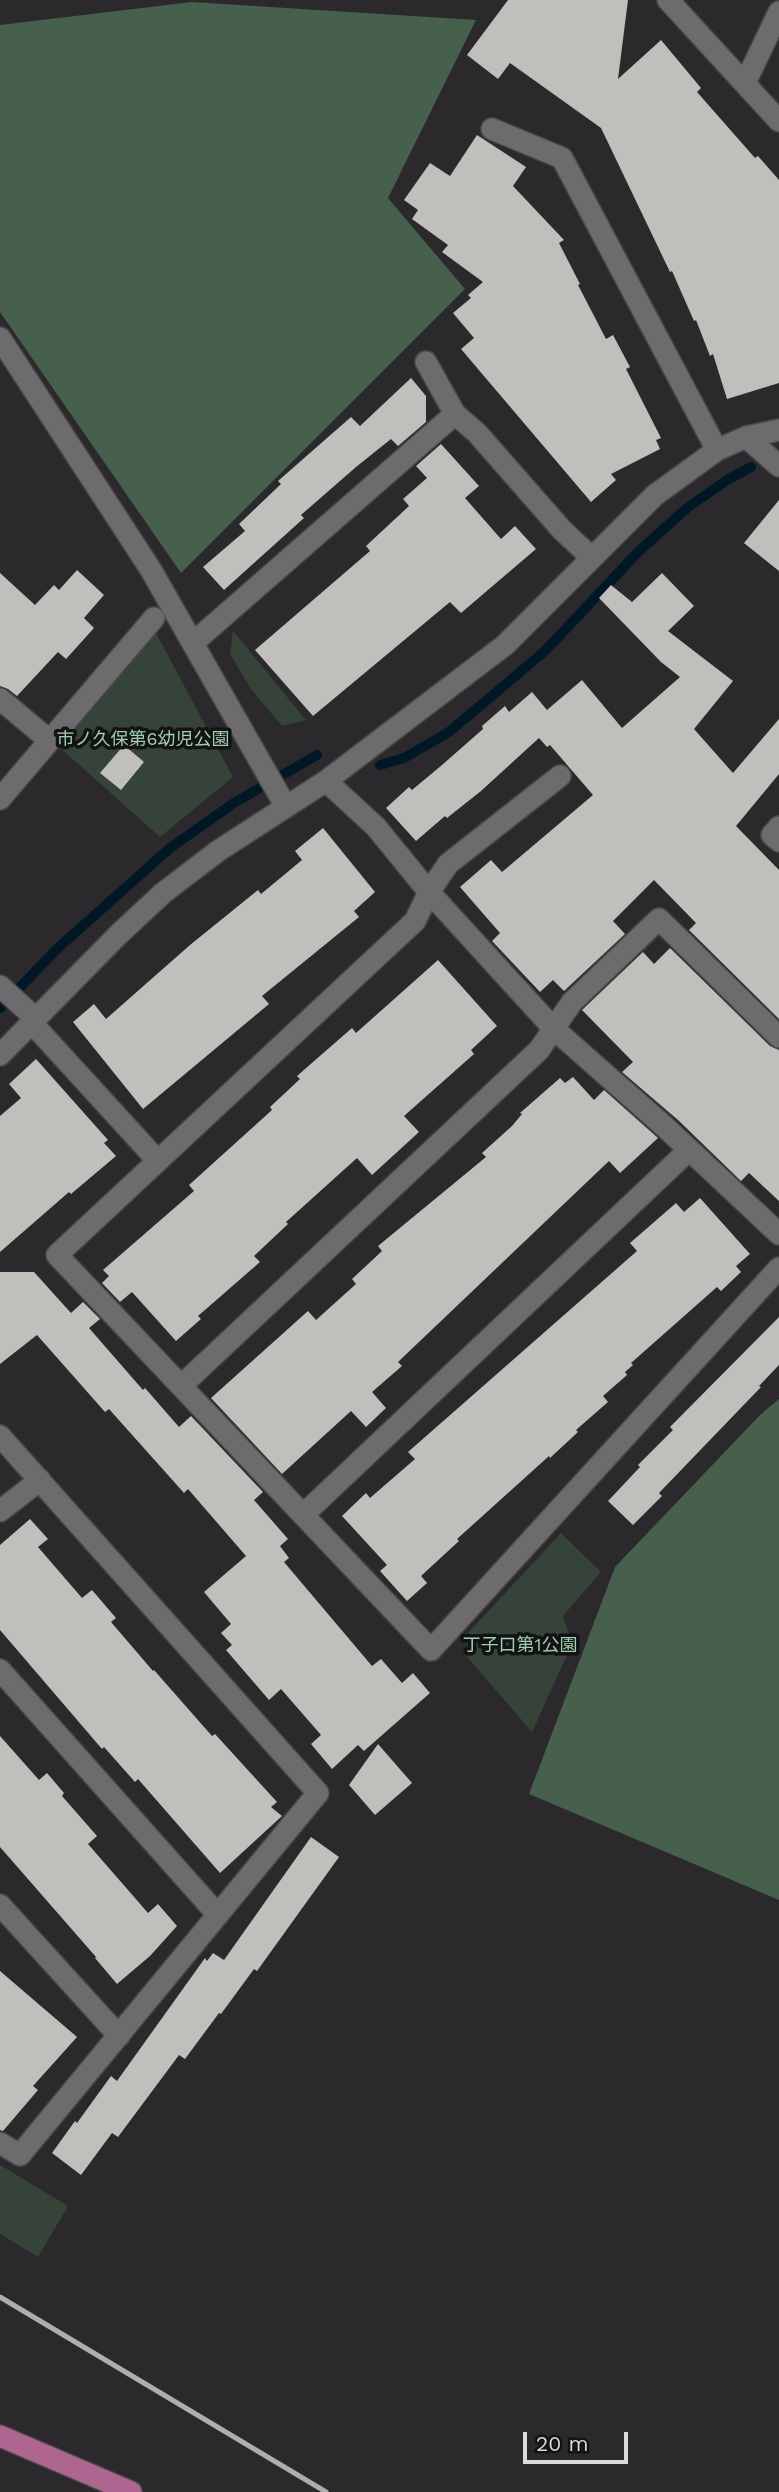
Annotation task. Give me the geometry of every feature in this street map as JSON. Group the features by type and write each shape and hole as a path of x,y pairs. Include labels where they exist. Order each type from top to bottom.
{"main road":[{"path":"0,2436 131,2492"}],"street":[{"path":"668,0 779,121"},
{"path":"745,83 779,12"},
{"path":"492,129 562,158 717,450"},
{"path":"0,338 151,570 282,800"},
{"path":"426,362 455,414 477,433 562,530 592,558"},
{"path":"194,642 455,414"},
{"path":"0,1055 29,1016 163,893 282,800 326,782 505,645 655,495 717,450 746,437 779,429"},
{"path":"746,437 779,466"},
{"path":"0,799 154,618"},
{"path":"0,699 49,740"},
{"path":"560,776 448,864 429,892 415,921 57,1255 431,1650 779,1268"},
{"path":"326,782 376,827 429,892 554,1029 690,1150 779,1234"},
{"path":"779,827 772,835 779,841"},
{"path":"181,1385 539,1050 572,1002 659,919 779,1037"},
{"path":"0,986 157,1160"},
{"path":"303,1515 690,1150"},
{"path":"0,1436 318,1793 20,2155 0,2143"},
{"path":"0,1511 40,1480"},
{"path":"0,1670 218,1915"},
{"path":"0,1905 119,2036"}],"green space":[{"path":"192,2 476,20 388,198 465,289 181,573 0,312 0,25"},
{"path":"233,631 306,720 282,726 251,689 230,654"},
{"name":"市ノ久保第6幼児公園","path":"156,633 233,777 160,837 58,746"},
{"path":"779,1399 779,1900 529,1794 615,1567 761,1414"},
{"name":"丁子口第1公園","path":"561,1533 601,1572 563,1616 572,1644 532,1732 467,1657 468,1633"},
{"path":"0,2165 68,2206 38,2257 0,2234"}],"building":[{"path":"508,0 628,0 618,79 661,40 701,88 697,92 755,158 758,156 779,180 779,383 727,399 713,354 710,356 696,320 694,321 601,128 510,63 498,79 467,55"},
{"path":"477,135 526,167 513,186 564,240 559,243 580,284 578,285 606,339 613,335 630,367 626,369 661,438 656,440 660,449 611,474 616,480 591,502 461,349 474,338 453,313 471,298 468,295 483,282 442,252 448,245 412,219 418,210 404,200 430,163 450,176"},
{"path":"411,378 426,396 426,422 398,446 391,439 356,467 301,515 304,518 224,590 203,567 245,531 239,524 281,484 278,481 351,417 360,426"},
{"path":"441,444 479,486 465,498 501,539 515,526 536,549 461,613 450,602 313,716 255,650 370,551 366,546 409,506 403,499 427,478 416,466"},
{"path":"779,500 779,571 744,543"},
{"path":"77,570 104,595 84,618 94,628 66,659 58,652 17,696 0,686 0,573 35,605 54,585 59,590"},
{"path":"662,573 694,606 668,631 733,681 694,729 733,773 779,719 779,774 736,826 779,870 779,1019 689,930 696,923 654,880 613,921 625,934 564,991 553,980 540,992 492,941 500,933 460,887 491,860 502,872 593,795 550,745 547,747 539,738 481,791 447,818 445,816 416,841 386,808 409,787 412,790 442,765 505,706 509,712 532,692 547,710 582,680 622,728 680,677 661,662 599,598 611,585 632,602"},
{"path":"124,745 144,762 121,790 100,773"},
{"path":"323,828 375,892 354,911 359,917 262,996 269,1004 143,1109 73,1022 94,1004 106,1019 190,945 258,890 261,894 302,860 295,851"},
{"path":"670,948 770,1046 779,1050 779,1201 749,1173 741,1181 678,1120 622,1072 633,1062 582,1010 643,952 654,964"},
{"path":"438,960 497,1026 471,1050 474,1054 404,1116 419,1132 372,1175 357,1158 286,1222 288,1224 254,1256 260,1262 198,1316 201,1319 176,1341 132,1292 120,1302 102,1283 109,1276 103,1270 194,1191 189,1185 272,1110 270,1107 300,1079 297,1076 352,1028 356,1033"},
{"path":"36,1059 108,1140 104,1143 116,1156 71,1194 69,1192 0,1252 0,1116 21,1098 9,1084"},
{"path":"573,1077 594,1100 604,1090 658,1138 620,1173 609,1161 398,1362 402,1366 372,1392 386,1408 366,1427 351,1411 282,1474 211,1398 308,1311 316,1320 356,1284 352,1279 382,1251 378,1246 486,1157 482,1153 512,1126 522,1114 520,1113 560,1078 565,1083"},
{"path":"700,1198 750,1254 736,1266 741,1272 721,1291 717,1287 631,1363 633,1365 625,1372 627,1375 603,1396 608,1402 550,1458 549,1456 457,1539 459,1541 421,1576 427,1583 407,1601 380,1571 387,1565 342,1516 366,1493 370,1498 415,1459 408,1452 637,1251 630,1243 676,1203 684,1212"},
{"path":"0,1272 34,1272 71,1313 83,1302 100,1319 89,1328 143,1390 145,1388 179,1427 191,1416 263,1492 254,1500 288,1539 280,1546 289,1558 284,1562 372,1666 381,1659 402,1683 413,1673 430,1693 364,1751 358,1745 332,1769 311,1744 321,1735 281,1689 269,1700 226,1650 232,1645 221,1633 231,1624 204,1592 246,1556 188,1489 184,1493 109,1409 105,1412 37,1335 0,1364"},
{"path":"779,1317 779,1365 659,1493 662,1496 633,1525 608,1501 640,1467 638,1465 673,1430 670,1427"},
{"path":"30,1519 48,1539 38,1547 82,1598 92,1590 116,1618 111,1622 153,1671 277,1802 271,1807 282,1816 220,1873 138,1779 135,1782 104,1747 102,1749 0,1630 0,1545"},
{"path":"0,1736 39,1780 47,1773 64,1793 62,1796 97,1836 88,1844 148,1913 158,1904 177,1926 150,1956 117,1984 0,1847"},
{"path":"378,1744 412,1783 375,1815 349,1785"},
{"path":"311,1837 339,1857 257,1971 254,1969 185,2059 179,2055 118,2137 112,2133 81,2175 52,2153 111,2076 117,2081 205,1958 207,1961 213,1953 224,1960"},
{"path":"0,1971 77,2037 33,2086 38,2090 3,2131 0,2130"}],"waterway":[{"path":"380,765 404,758 449,732 545,651 638,552 687,508 751,467"},
{"path":"0,1008 58,948 170,848 234,803 317,755"}],"railway":[{"path":"0,2297 326,2492"}]}
